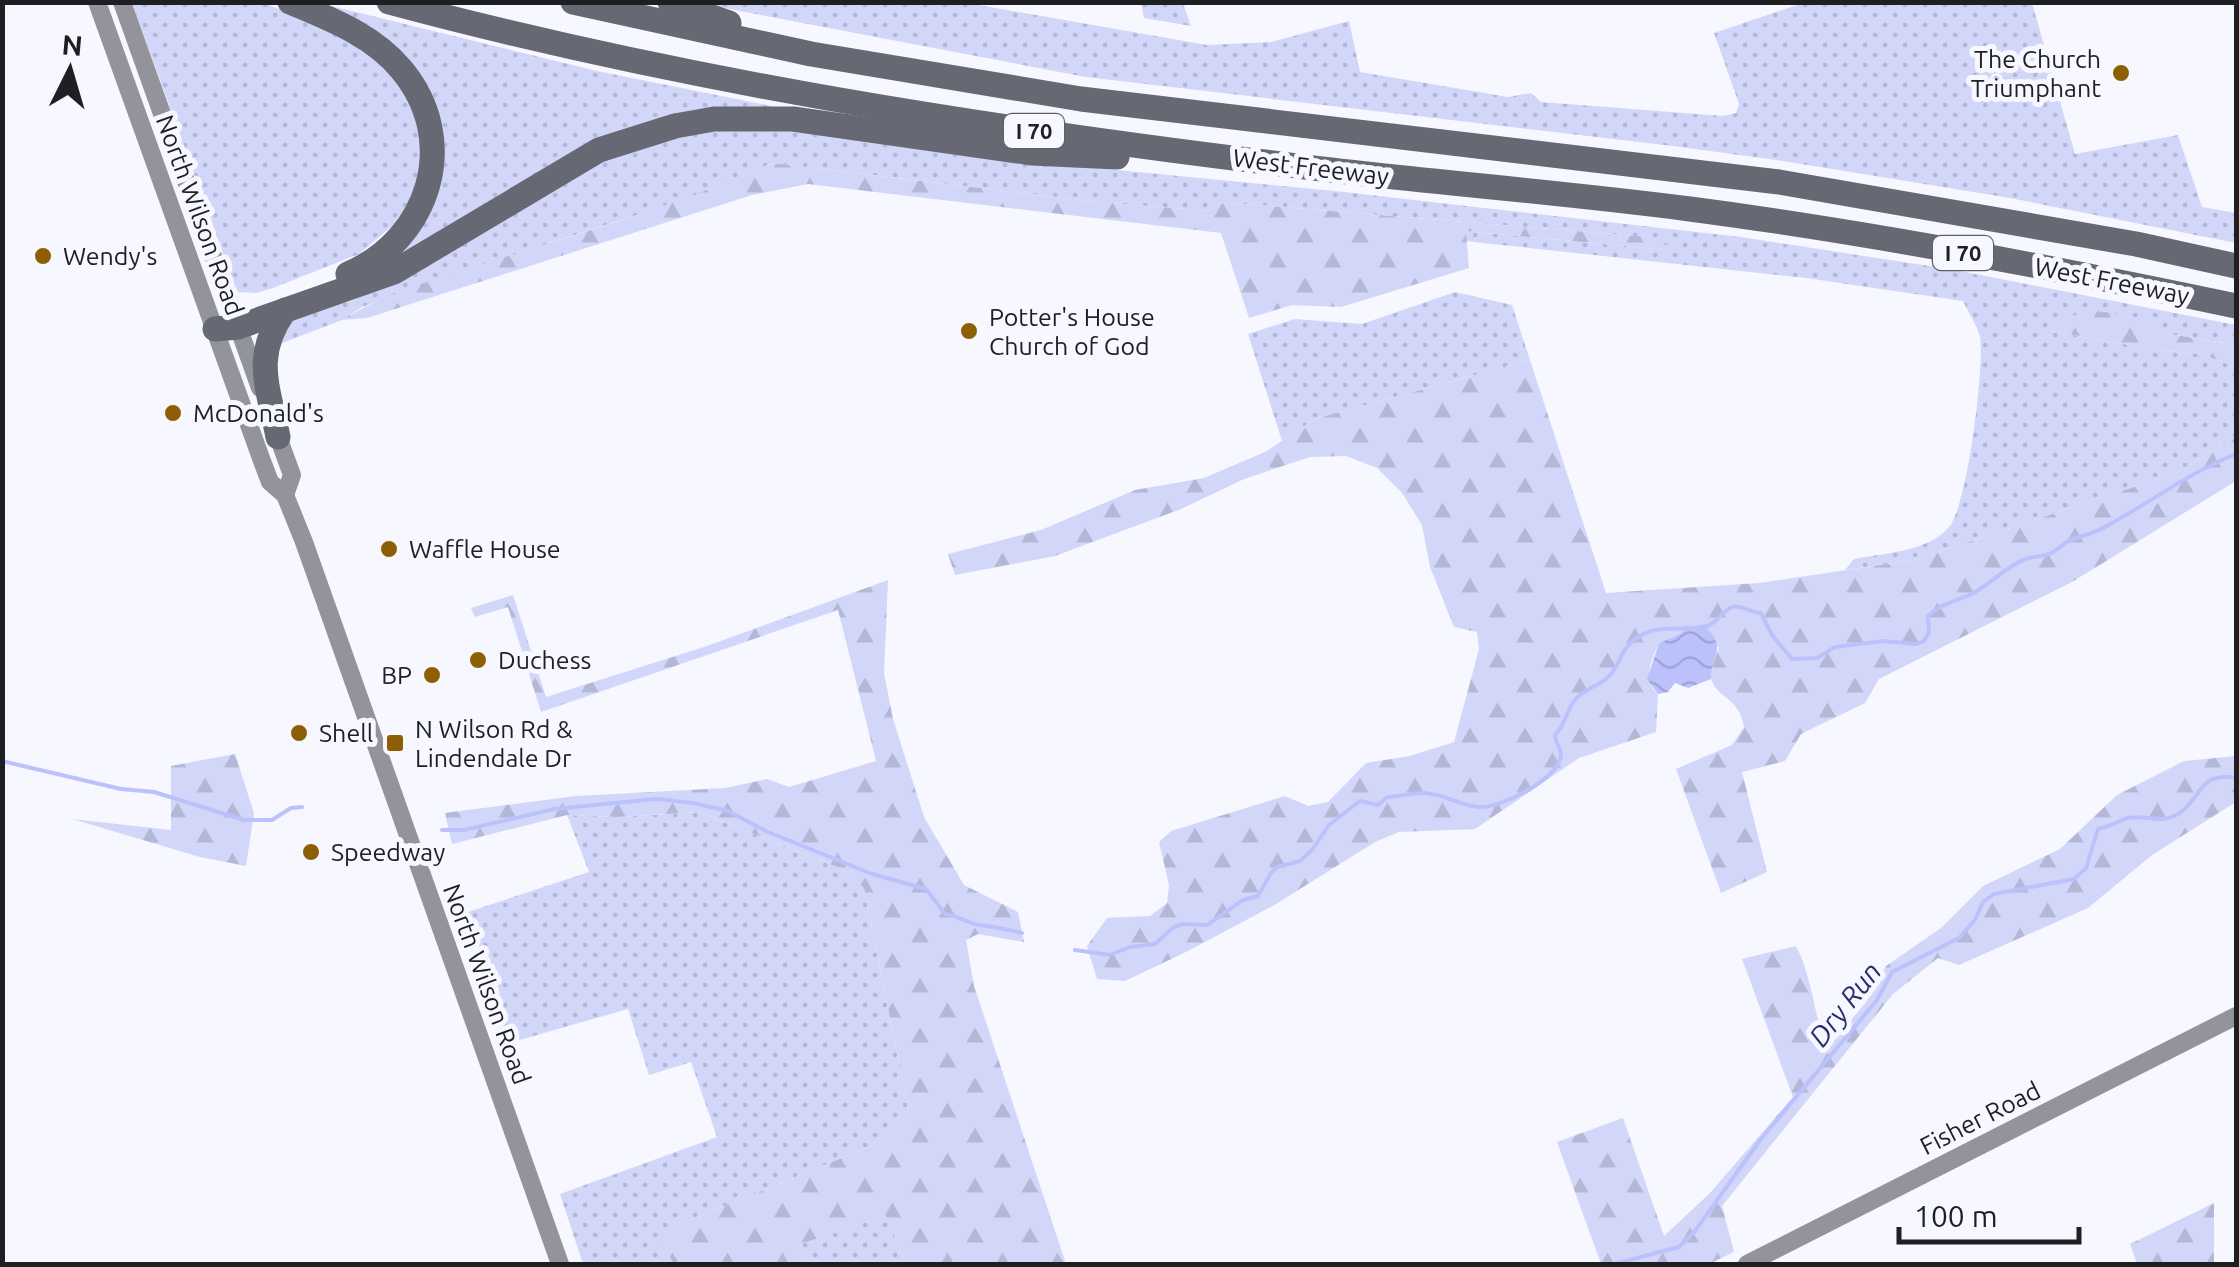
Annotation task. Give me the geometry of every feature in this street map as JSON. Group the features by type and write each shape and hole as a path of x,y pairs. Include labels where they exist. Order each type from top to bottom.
{"highway":[{"path":"229,323 353,272 385,253 410,227 432,169 432,145 421,99 400,67 375,44 349,28 290,2"},
{"name":"West Freeway","path":"389,2 787,91 978,123 1297,166 1776,222 2088,274 2236,306"},
{"name":"West Freeway","path":"574,2 828,58 1080,99 1763,180 2079,233 2236,266"},
{"path":"670,2 828,58"},
{"path":"229,323 285,310 394,272 598,150 635,136 714,120 793,119 1032,152 1297,166"},
{"path":"278,437 266,384 264,350 285,310"}],"main road":[{"name":"North Wilson Road","path":"96,2 278,437 292,475 285,495"},
{"name":"North Wilson Road","path":"122,2 229,323 270,482 285,495 560,1264"},
{"name":"Fisher Road","path":"1747,1264 2236,1016"}],"green space":[{"path":"132,3 264,3 342,34 381,61 413,105 423,142 422,169 411,200 392,226 359,254 273,288 256,293 237,292"},
{"path":"698,3 967,3 1207,45 1271,42 1349,21 1360,72 1508,97 1531,93 1541,102 1723,116 1736,113 1739,104 1714,33 1803,3 2032,3 2075,154 2178,135 2202,207 2236,213 2236,243 2010,198 1783,161 1086,77"},
{"path":"1141,3 1183,3 1191,26 1144,18"},
{"path":"327,5 597,71 771,106 772,110 664,123 387,267 399,250 437,118"},
{"path":"774,128 1004,159 1335,191 1741,237 1955,270 2236,325 2236,345 2170,334 2126,315 2051,331 2202,354 2236,367 2236,437 2176,473 1914,560 1845,570 1854,559 1930,542 1949,527 1956,514 1973,435 1981,352 1979,332 1963,301 1806,278 1465,241 1466,231 1656,249 1669,247 1648,237 1220,202 1210,211 1098,202 772,163 705,193 362,307 342,320 272,347 300,312 352,301 404,276 614,155 708,129"},
{"path":"772,163 1098,202 1210,211 1220,202 1649,237 1671,247 1656,249 1466,231 1469,268 1341,307 1292,305 1249,318 1221,233 808,184 752,195 367,318 342,320 418,285 637,215"},
{"path":"1455,292 1512,305 1530,360 1315,419 1282,441 1248,334 1295,319 1362,324"},
{"path":"2089,310 2126,315 2170,334 2236,345 2236,367 2202,354 2051,331 2058,321"},
{"path":"1530,360 1606,593 1759,583 1914,560 2176,473 2236,437 2236,481 2072,582 1879,679 1865,703 1801,734 1785,761 1742,772 1767,872 1721,893 1676,769 1732,745 1744,727 1738,709 1718,691 1710,676 1719,647 1682,633 1659,643 1651,662 1650,682 1658,694 1656,732 1579,758 1475,829 1399,832 1375,842 1276,904 1188,951 1125,981 1097,979 1087,946 1107,918 1150,916 1167,903 1169,885 1159,842 1171,831 1285,796 1308,806 1328,802 1366,763 1410,756 1454,742 1479,649 1477,632 1454,627 1430,567 1422,525 1402,493 1377,468 1346,456 1310,457 1244,479 1181,509 1055,556 955,575 948,554 1041,530 1135,490 1204,478 1265,452 1315,419"},
{"path":"888,580 884,673 893,719 924,817 964,885 1018,912 1024,942 978,934 966,940 974,986 1066,1264 906,1264 886,1215 798,1245 804,1264 674,1264 659,1240 679,1225 871,1146 909,1114 864,888 842,869 699,812 617,817 567,815 452,844 445,813 576,796 725,788 767,779 789,787 876,761 838,610 541,712 508,607 475,617 471,608 513,595 546,697 704,647"},
{"path":"235,754 254,813 246,866 200,857 72,819 171,830 171,766"},
{"path":"2236,756 2236,802 2152,855 2088,908 1959,965 1938,958 1893,994 1722,1206 1734,1252 1709,1264 1601,1264 1557,1142 1623,1118 1664,1236 1710,1193 1793,1097 1742,959 1796,946 1828,1048 1866,1002 1886,966 1941,928 1983,886 2060,849 2117,795 2184,761"},
{"path":"699,812 842,869 864,888 909,1114 871,1146 679,1225 660,1240 674,1264 583,1264 560,1194 717,1137 691,1062 649,1075 628,1009 502,1045 459,915 589,872 567,815 617,817"},
{"path":"2214,1203 2214,1264 2137,1264 2130,1244"},
{"path":"886,1214 906,1264 804,1264 798,1245"}],"water":[{"path":"1686,626 1705,626 1716,641 1711,679 1688,688 1675,683 1668,692 1658,694 1647,679 1659,643 1682,633"}],"waterway":[{"path":"1075,950 1110,955 1130,947 1155,944 1183,924 1207,925 1243,900 1258,896 1277,867 1300,861 1329,825 1360,801 1378,805 1387,797 1425,793 1478,807 1500,803 1527,791 1557,765 1561,756 1555,735 1574,701 1606,679 1627,647 1646,633 1707,626 1735,606 1761,613 1772,635 1792,659 1817,658 1835,647 1883,641 1916,644 1924,641 1929,632 1928,616 1939,608 1975,592 2019,562 2052,553 2068,541 2103,528 2236,454"},
{"path":"2,761 121,789 154,792 244,820 272,820 291,808 302,807"},
{"name":"Dry Run","path":"1614,1264 1679,1247 1695,1231 1761,1139 1877,1000 1892,972 1959,938 1975,920 1983,902 1994,894 2074,879 2086,868 2098,829 2128,818 2174,816 2208,782 2236,778"},
{"path":"442,830 464,830 554,809 656,799 693,803 728,811 768,832 872,874 926,889 945,914 1022,933"}],"place":[{"name":"The Church Triumphant","path":"2121,73"},
{"name":"Wendy's","path":"43,256"},
{"name":"Potter's House Church of God","path":"969,331"},
{"name":"McDonald's","path":"173,413"},
{"name":"Waffle House","path":"389,549"},
{"name":"Duchess","path":"478,660"},
{"name":"BP","path":"432,675"},
{"name":"Shell","path":"299,733"},
{"name":"N Wilson Rd & Lindendale Dr","path":"395,743"},
{"name":"Speedway","path":"311,852"}]}
